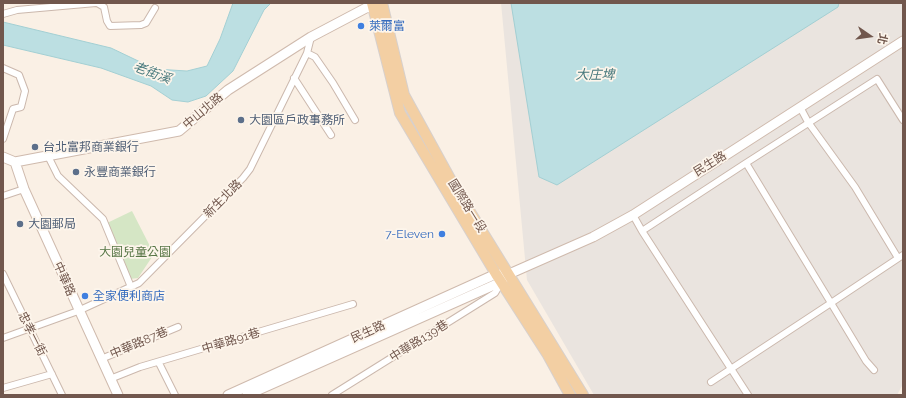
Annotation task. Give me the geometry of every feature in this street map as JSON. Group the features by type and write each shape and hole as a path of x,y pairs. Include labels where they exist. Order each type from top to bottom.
{"main road":[{"name":"國際路一段","path":"378,4 404,95 454,186 583,395"},
{"name":"國際路一段","path":"378,4 400,113 499,278 548,355 570,395"}],"street":[{"path":"3,14 16,10 97,3 104,7 107,21 110,26 141,25 146,23 155,8"},
{"name":"中山北路","path":"15,162 179,131 228,90 311,38 378,4"},
{"name":"新生北路","path":"3,338 78,311 139,283 243,178 258,154 307,53 311,38"},
{"name":"民生路","path":"228,395 592,237 633,215 903,41"},
{"path":"307,53 315,57 333,83 354,120"},
{"path":"3,68 19,75 25,91 21,107 13,109 3,139"},
{"path":"294,78 305,92 331,135"},
{"path":"642,231 808,122 877,79 903,120"},
{"path":"711,382 901,256 855,187 808,122 800,107"},
{"path":"48,156 58,176 103,219 131,287"},
{"path":"3,157 15,162"},
{"name":"中華路","path":"15,162 24,189 78,311 118,395"},
{"path":"746,163 866,361 874,370"},
{"path":"3,196 24,189"},
{"path":"633,215 748,395"},
{"name":"忠孝一街","path":"3,274 28,329 62,395"},
{"name":"民生路","path":"247,395 499,278"},
{"name":"中華路139巷","path":"332,395 495,293 499,278"},
{"name":"中華路91巷","path":"110,379 140,367 159,363 353,304"},
{"name":"中華路87巷","path":"100,359 178,327"},
{"path":"159,363 175,395"},
{"path":"3,388 52,374"}],"shaded area":[{"path":"501,3 903,3 903,384 897,395 594,395 527,280"}],"green space":[{"name":"大園兒童公園","path":"132,211 154,254 138,278 130,279 105,224"}],"water":[{"name":"老街溪","path":"233,3 271,3 264,10 233,71 206,96 188,102 172,100 151,86 101,68 3,45 3,22 111,48 155,69 187,71 207,66 220,39"},
{"name":"大庄埤","path":"511,3 839,3 838,7 557,185 539,177"}],"place":[{"name":"萊爾富","path":"361,26"},
{"name":"大園區戶政事務所","path":"241,120"},
{"name":"台北富邦商業銀行","path":"35,147"},
{"name":"永豐商業銀行","path":"76,172"},
{"name":"大園郵局","path":"20,224"},
{"name":"7-Eleven","path":"442,234"},
{"name":"全家便利商店","path":"85,296"}]}
